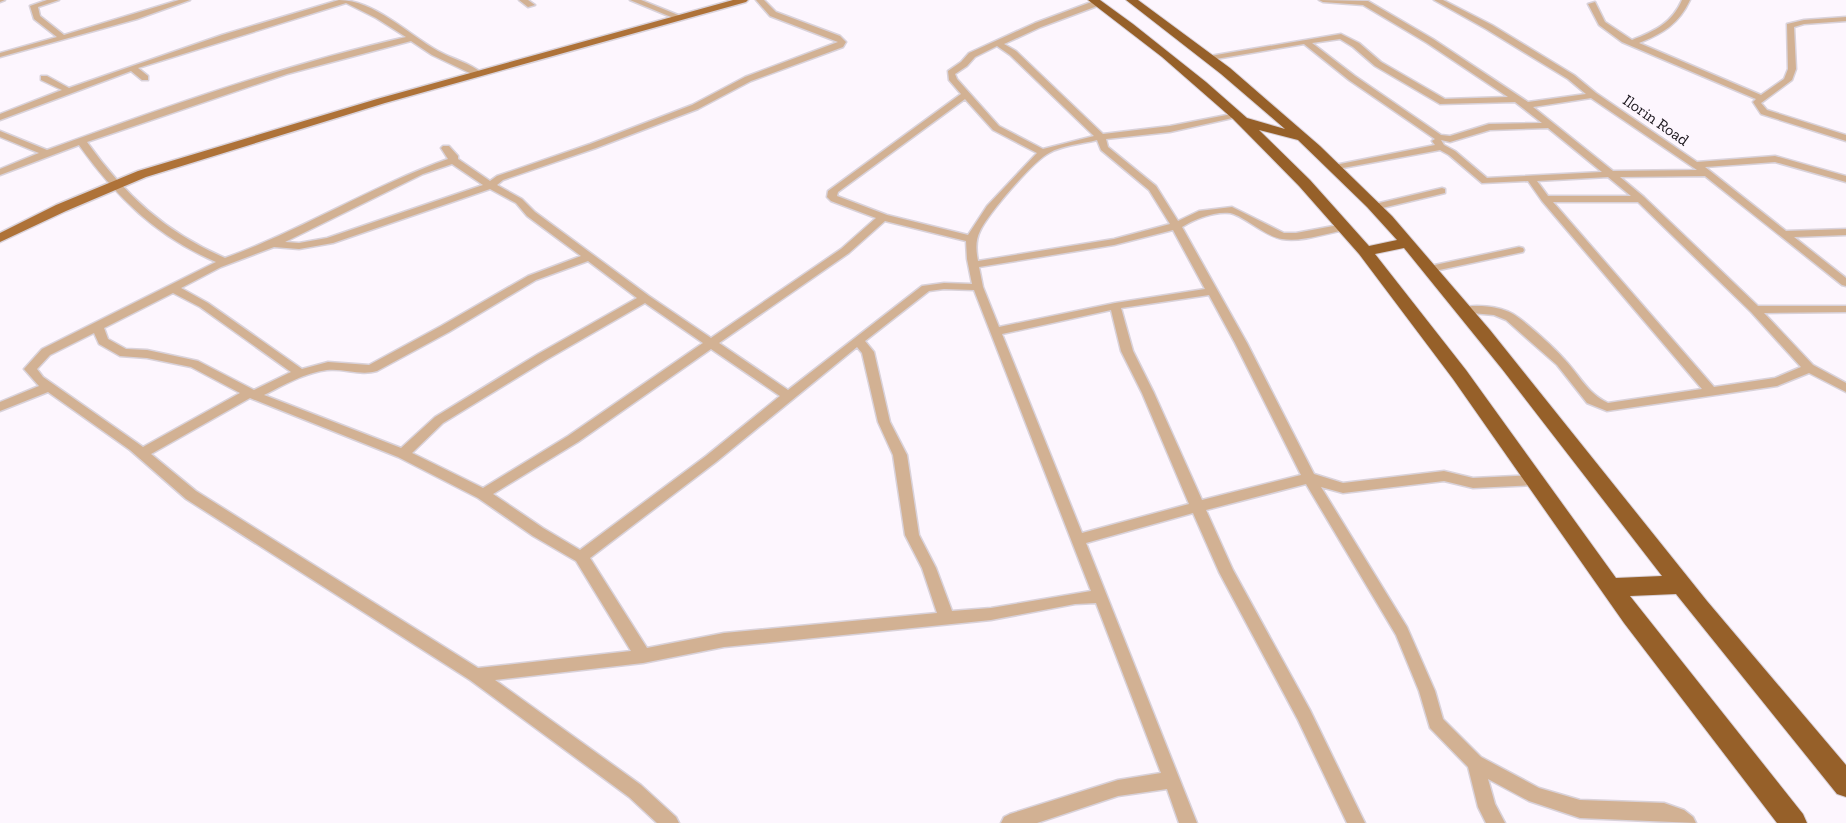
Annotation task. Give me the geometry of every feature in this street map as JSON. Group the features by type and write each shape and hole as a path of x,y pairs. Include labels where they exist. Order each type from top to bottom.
{"highway":[{"path":"1131,0 1210,58 1335,168 1430,268 1578,451 1680,585 1846,785"},
{"path":"1095,1 1188,74 1237,118 1308,187 1365,251 1440,346 1611,587 1794,823"},
{"path":"1237,118 1300,137"},
{"path":"1365,251 1407,243"},
{"path":"1611,587 1680,585"}],"main road":[{"path":"0,238 116,184 257,138 743,0"}],"street":[{"path":"55,0 34,6 37,17 62,37"},
{"path":"0,55 134,18 186,0"},
{"path":"0,117 67,90 225,36 347,0 379,16 435,53 479,74"},
{"path":"523,0 531,5"},
{"path":"634,0 679,17"},
{"path":"273,244 299,246 329,240 490,186 500,178 593,146 695,107 748,79 840,46 842,42 837,38 773,14 760,0"},
{"path":"1328,0 1365,3 1430,40 1526,106 1640,199 1755,310 1809,368 1846,388"},
{"name":"Ilorin Road","path":"1438,0 1490,27 1571,77 1593,95 1707,173 1846,283"},
{"path":"1632,42 1666,28 1682,12 1686,0"},
{"path":"1043,152 996,128 953,80 951,73 964,64 972,55 1095,1"},
{"path":"1592,4 1602,24 1610,31 1678,64 1761,98"},
{"path":"1846,19 1811,20 1795,23 1790,26 1792,69 1788,80 1785,84 1757,102 1764,112 1846,138"},
{"path":"1210,58 1341,36 1356,45 1378,64 1443,102 1515,99"},
{"path":"0,172 46,153 288,71 414,38"},
{"path":"1306,42 1442,143 1485,181 1611,174 1707,173"},
{"path":"999,44 1013,52 1020,62 1101,138 1104,148 1130,171 1154,188 1213,291 1282,422 1309,478 1402,632 1427,691 1436,723 1475,763 1535,795 1580,809 1664,812 1678,816 1687,823"},
{"path":"133,68 145,78"},
{"path":"44,78 67,90"},
{"path":"966,94 833,191 832,196 834,200 883,217 971,240"},
{"path":"1526,106 1593,95"},
{"path":"1188,823 1079,539 1048,469 978,287 973,265 971,240 978,225 1003,192 1043,152 1068,144 1101,138 1237,118"},
{"path":"1335,168 1442,143 1489,127 1549,126"},
{"path":"0,134 46,153"},
{"path":"82,142 128,199 153,219 202,252 225,262"},
{"path":"670,823 635,791 476,675 191,495 142,453 48,387 32,374 30,369 46,352 225,262 273,244 420,172 449,154 490,186 518,201 531,214 709,344 788,396"},
{"path":"1696,165 1775,159 1846,179"},
{"path":"1530,178 1545,199 1711,391"},
{"path":"1374,207 1442,192"},
{"path":"1545,199 1640,199"},
{"path":"973,265 1114,242 1176,226 1187,218 1199,214 1232,210 1267,230 1283,236 1296,236 1344,227"},
{"path":"483,494 572,439 845,251 883,217"},
{"path":"1785,234 1846,232"},
{"path":"1430,268 1519,250"},
{"path":"142,453 252,394 300,373 328,366 365,370 373,368 445,329 532,278 589,257"},
{"path":"581,557 711,459 858,340 926,288 944,286 978,287"},
{"path":"173,288 204,306 300,373"},
{"path":"996,332 1114,306 1213,291"},
{"path":"403,454 439,420 542,357 645,298"},
{"path":"1114,306 1127,352 1148,393 1226,572 1304,715 1356,823"},
{"path":"1755,310 1846,309"},
{"path":"1464,310 1490,310 1502,312 1510,317 1561,362 1591,400 1608,407 1777,382 1809,368"},
{"path":"97,326 103,341 124,353 147,354 194,364 252,394 308,418 403,454 483,494 538,532 581,557 643,656"},
{"path":"858,340 868,352 884,422 900,455 912,535 929,568 946,618"},
{"path":"0,407 48,387"},
{"path":"1079,539 1309,478 1343,488 1444,476 1472,483 1536,480"},
{"path":"476,675 643,656 724,640 991,614 1076,598 1101,596"},
{"path":"1475,763 1487,807 1496,823"},
{"path":"1010,823 1118,788 1172,780"}]}
